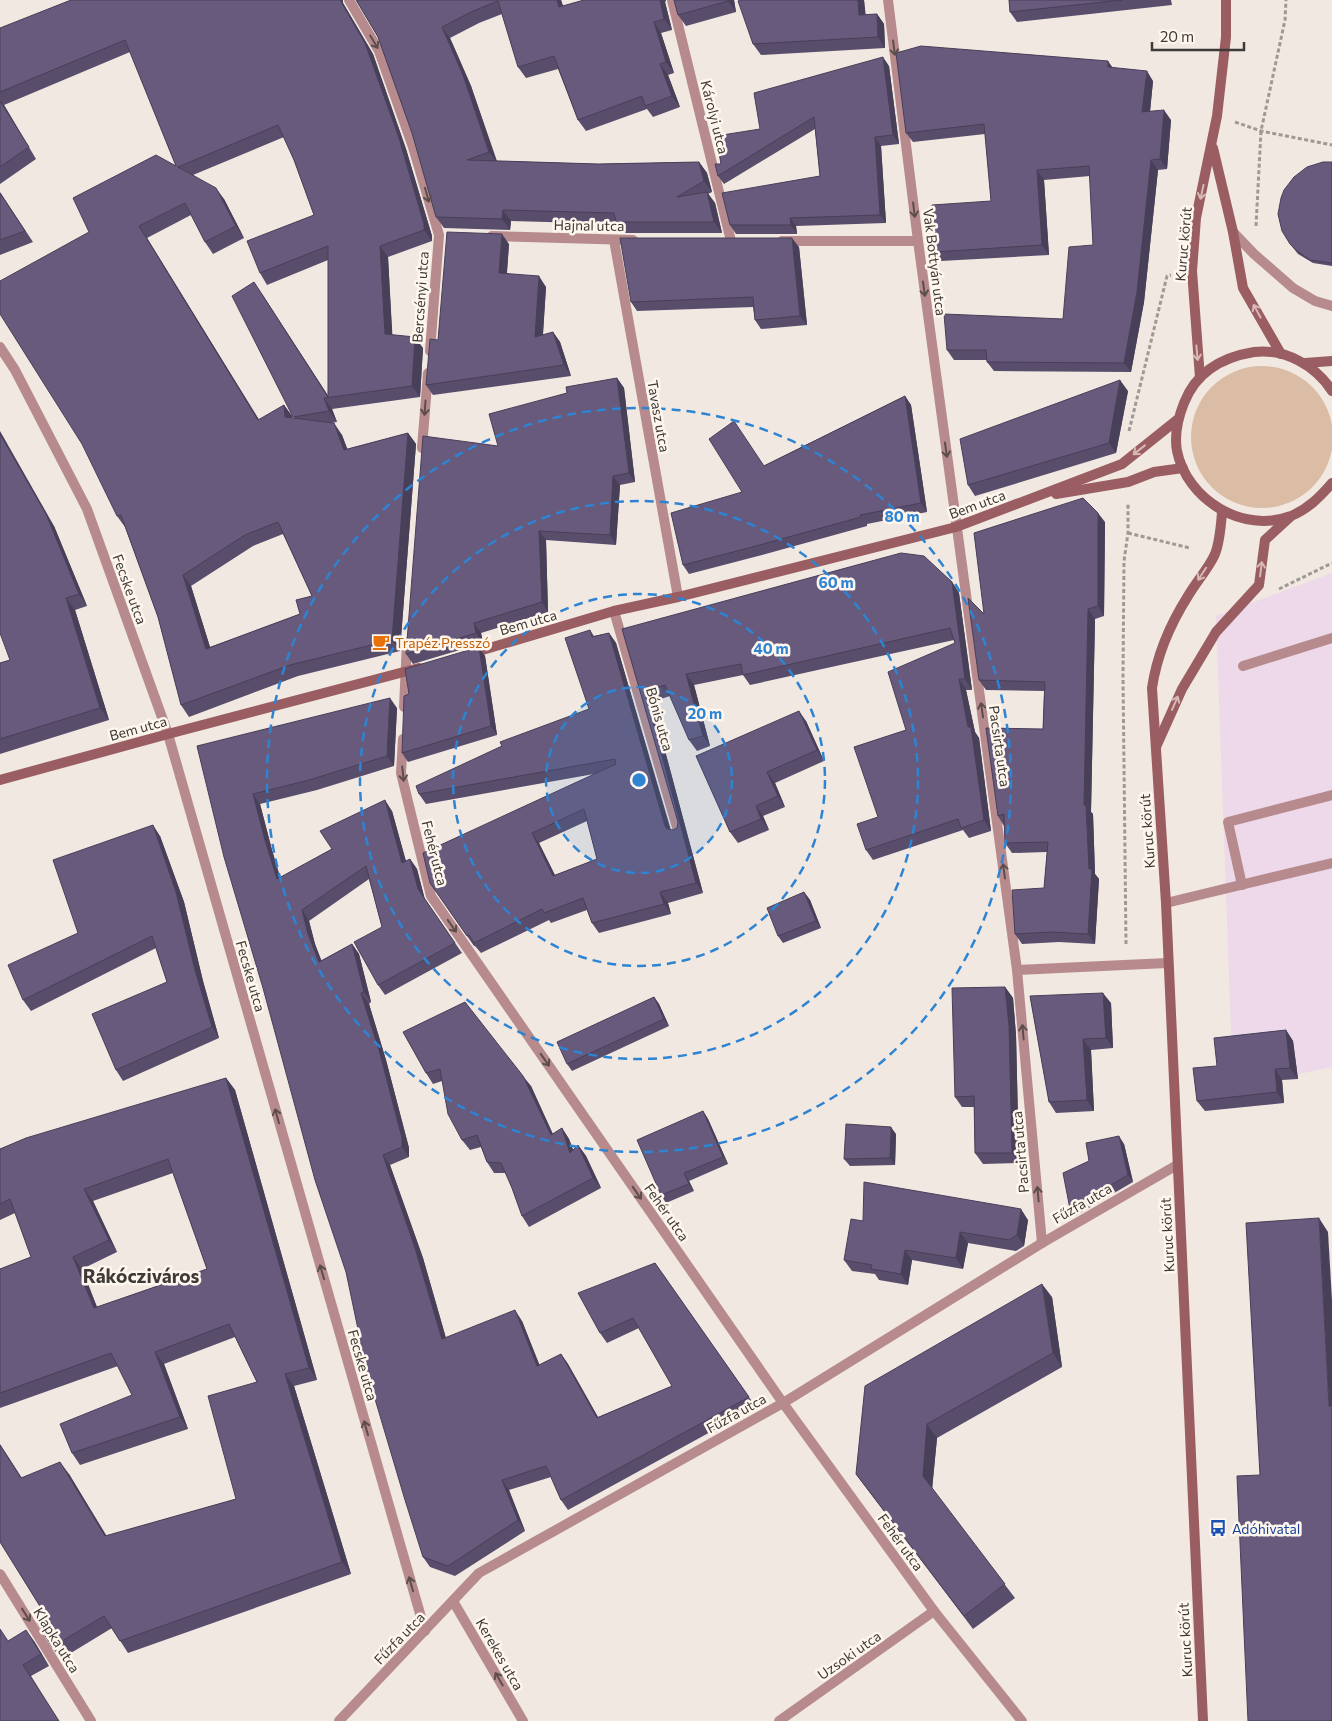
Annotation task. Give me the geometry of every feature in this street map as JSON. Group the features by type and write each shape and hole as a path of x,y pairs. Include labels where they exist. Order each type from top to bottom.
{"street":[{"name":"Bercsényi utca","path":"349,0 380,51 444,235 422,454"},
{"name":"Károlyi utca","path":"672,0 731,241"},
{"name":"Vak Bottyán utca","path":"888,0 956,527"},
{"name":"Kuruc körút","path":"1200,378 1192,271 1196,218 1217,116 1226,37 1226,0"},
{"name":"Kuruc körút","path":"1212,144 1244,288 1280,354"},
{"path":"1232,232 1293,288 1315,300 1332,306"},
{"name":"Hajnal utca","path":"478,236 643,240"},
{"name":"Tavasz utca","path":"614,240 678,597"},
{"path":"770,241 918,241"},
{"name":"Fecske utca","path":"0,347 87,509 168,734 425,1631"},
{"path":"1332,391 1324,379 1304,363 1280,354 1258,352 1237,355 1216,364 1200,378 1188,394 1178,420 1177,450 1191,484 1222,512 1244,520 1268,521 1291,516 1316,502 1332,483"},
{"path":"1304,363 1332,361"},
{"name":"Bem utca","path":"462,656 614,611 678,597 956,527 1122,464 1178,420"},
{"name":"Bem utca","path":"1035,498 1128,482 1154,472 1183,468"},
{"name":"Kuruc körút","path":"1203,1721 1167,963 1166,903 1152,688 1155,665 1165,637 1187,597 1215,554 1221,528 1222,512"},
{"name":"Kuruc körút","path":"1156,748 1182,689 1216,632 1259,585 1265,540 1291,516"},
{"name":"Pacsirta utca","path":"956,527 1018,970 1042,1243"},
{"name":"Bónis utca","path":"614,611 679,834"},
{"path":"405,673 408,633"},
{"path":"1243,666 1332,638"},
{"name":"Bem utca","path":"0,780 434,664"},
{"name":"Fehér utca","path":"405,673 401,773 431,896 783,1403 934,1611 1022,1721"},
{"path":"1242,885 1228,822 1332,795"},
{"path":"1166,903 1332,863"},
{"path":"1018,970 1167,963"},
{"name":"Fűzfa utca","path":"339,1721 479,1573 783,1403 1042,1243 1177,1164"},
{"name":"Klapka utca","path":"0,1574 91,1721"},
{"name":"Kerekes utca","path":"453,1601 523,1721"},
{"name":"Uzsoki utca","path":"780,1721 934,1611"}],"path":[{"path":"1261,131 1285,20 1286,0"},
{"path":"1217,116 1261,131 1332,145"},
{"path":"1127,440 1167,276"},
{"path":"1127,965 1123,676 1124,562 1128,533 1128,496"},
{"path":"1128,533 1190,548"},
{"path":"1277,590 1332,563"}],"shaded area":[{"path":"1262,366 1276,367 1289,371 1312,387 1328,410 1332,423 1332,451 1328,464 1312,487 1289,503 1276,507 1262,508 1248,507 1235,503 1212,487 1196,464 1192,451 1191,437 1192,423 1196,410 1212,387 1235,371 1248,367"},
{"path":"1332,573 1332,1067 1233,1088 1216,616"}],"building":[{"path":"71,0 340,0 365,43 399,138 424,224 424,230 380,246 385,334 415,337 412,386 324,398 329,411 293,417 232,296 254,282 328,397 328,246 260,273 247,241 314,215 294,160 278,125 178,167 216,188 236,226 205,242 185,203 139,226 258,420 284,405 285,417 334,423 344,450 408,433 392,640 290,665 181,705 158,617 121,515 117,516 82,444 0,314 0,281 89,232 73,198 156,155 176,166 125,40 0,92 0,28","holes":["278,522 312,596 296,600 300,614 206,649 183,575 245,535"]},
{"path":"356,0 557,0 559,7 584,0 660,0 664,19 654,22 666,62 660,64 672,96 645,106 642,96 578,120 554,56 518,67 498,1 442,27 463,75 489,152 467,160 598,164 699,162 704,181 677,197 707,192 714,222 616,222 614,213 503,210 502,219 436,217 412,133 378,37"},
{"path":"674,0 728,0 728,1 678,15"},
{"path":"858,0 859,15 877,14 878,37 753,44 738,1"},
{"path":"1009,0 1122,0 1010,12"},
{"path":"921,46 1108,61 1108,67 1147,71 1142,112 1164,110 1160,159 1151,160 1137,292 1124,363 987,362 986,350 947,350 944,314 1063,319 1069,247 1093,245 1089,166 1037,170 1042,245 935,252 932,205 991,201 984,124 906,133 896,53"},
{"path":"883,57 893,135 875,137 880,215 790,218 791,225 730,225 722,193 820,176 814,117 718,176 715,164 721,164 716,136 760,129 754,93"},
{"path":"0,101 29,147 0,167"},
{"path":"1323,162 1332,162 1332,263 1310,260 1296,250 1282,231 1278,214 1284,190 1294,177 1307,167"},
{"path":"0,193 25,231 0,240"},
{"path":"447,232 502,234 499,273 539,276 535,337 553,332 564,365 426,385 430,339 438,340"},
{"path":"620,238 792,238 800,316 755,320 753,297 631,302"},
{"path":"617,378 629,473 613,476 610,535 539,531 542,602 474,623 476,633 406,654 423,436 498,446 489,414 567,393 566,387"},
{"path":"1120,380 1109,443 968,485 960,439"},
{"path":"905,396 921,503 860,515 861,517 683,565 671,513 742,492 709,439 734,421 764,466"},
{"path":"0,434 46,514 79,594 66,598 100,708 0,739 0,663 10,660 0,633"},
{"path":"1083,498 1098,513 1098,606 1088,609 1084,805 1086,805 1089,869 1092,869 1088,934 1052,932 1015,934 1012,890 1044,888 1048,842 1005,843 1004,814 998,816 986,728 1043,729 1045,682 979,680 968,598 984,614 974,533"},
{"path":"901,553 924,556 952,582 965,679 959,679 968,727 971,727 984,820 961,828 958,819 866,850 857,824 878,817 854,747 906,730 888,672 955,643 950,628 743,675 741,664 686,674 703,736 689,740 665,685 645,692 696,883 660,892 664,904 592,923 583,898 544,913 542,909 474,943 469,935 467,936 430,883 423,853 616,764 615,759 419,794 416,786 502,746 500,742 589,709 565,638 590,630 592,637 609,633 665,826 667,829 673,830 677,828 678,822 622,629","holes":["584,809 597,859 553,876 532,833"]},
{"path":"479,647 491,726 402,753 404,696 409,694 405,669"},
{"path":"390,698 387,756 309,780 253,794 277,879 332,849 320,831 385,800 402,863 410,859 418,889 455,943 378,985 354,942 382,927 366,866 302,910 308,934 319,962 352,944 364,992 361,993 379,1050 402,1138 402,1147 383,1155 415,1248 442,1339 515,1310 537,1366 561,1354 597,1418 672,1386 633,1318 600,1333 578,1293 655,1263 749,1397 561,1500 546,1466 502,1480 518,1520 448,1566 423,1557 405,1500 367,1372 346,1272 315,1180 263,988 224,857 197,746"},
{"path":"799,711 817,750 767,772 778,796 756,806 761,819 730,832 696,756"},
{"path":"153,825 176,892 195,970 212,1027 116,1070 92,1014 167,982 152,936 23,1000 8,965 78,933 53,860"},
{"path":"804,892 816,921 778,936 767,908"},
{"path":"1005,987 1009,1025 1012,1153 975,1153 974,1096 955,1097 952,988"},
{"path":"1103,993 1106,1038 1083,1039 1087,1100 1049,1102 1030,996"},
{"path":"654,997 664,1019 567,1064 557,1042"},
{"path":"465,1002 523,1076 551,1135 562,1128 570,1153 578,1145 593,1178 522,1216 501,1163 487,1162 477,1135 462,1140 448,1114 440,1069 426,1073 403,1032"},
{"path":"1286,1030 1290,1068 1275,1069 1277,1092 1197,1101 1193,1068 1217,1066 1214,1038"},
{"path":"226,1078 309,1368 285,1374 342,1562 120,1641 104,1616 52,1647 37,1622 46,1616 0,1542 0,1445 21,1478 60,1462 105,1536 236,1499 208,1396 257,1382 229,1324 155,1352 180,1417 72,1453 60,1424 132,1395 111,1353 0,1393 0,1269 31,1257 10,1199 0,1204 0,1149 26,1138","holes":["168,1159 207,1269 94,1308 73,1257 109,1240 84,1189"]},
{"path":"703,1111 723,1157 684,1173 689,1184 661,1195 637,1140"},
{"path":"846,1124 891,1127 890,1158 844,1159"},
{"path":"1119,1136 1128,1175 1070,1209 1063,1173 1089,1161 1086,1143"},
{"path":"864,1182 1021,1209 1017,1235 1009,1240 960,1232 956,1258 905,1250 901,1274 871,1269 872,1265 844,1260 851,1219 863,1221"},
{"path":"1319,1218 1329,1406 1332,1406 1332,1721 1248,1721 1237,1476 1260,1475 1246,1223"},
{"path":"1042,1284 1053,1353 927,1424 923,1476 1005,1584 964,1616 856,1474 865,1386"},
{"path":"0,1629 8,1641 26,1630 41,1654 23,1665 59,1721 0,1721"}],"place":[{"name":"Trapéz Presszó","path":"381,642"},
{"name":"Adóhivatal","path":"1218,1528"}],"district":[{"name":"Rákócziváros","path":"141,1275"}]}
